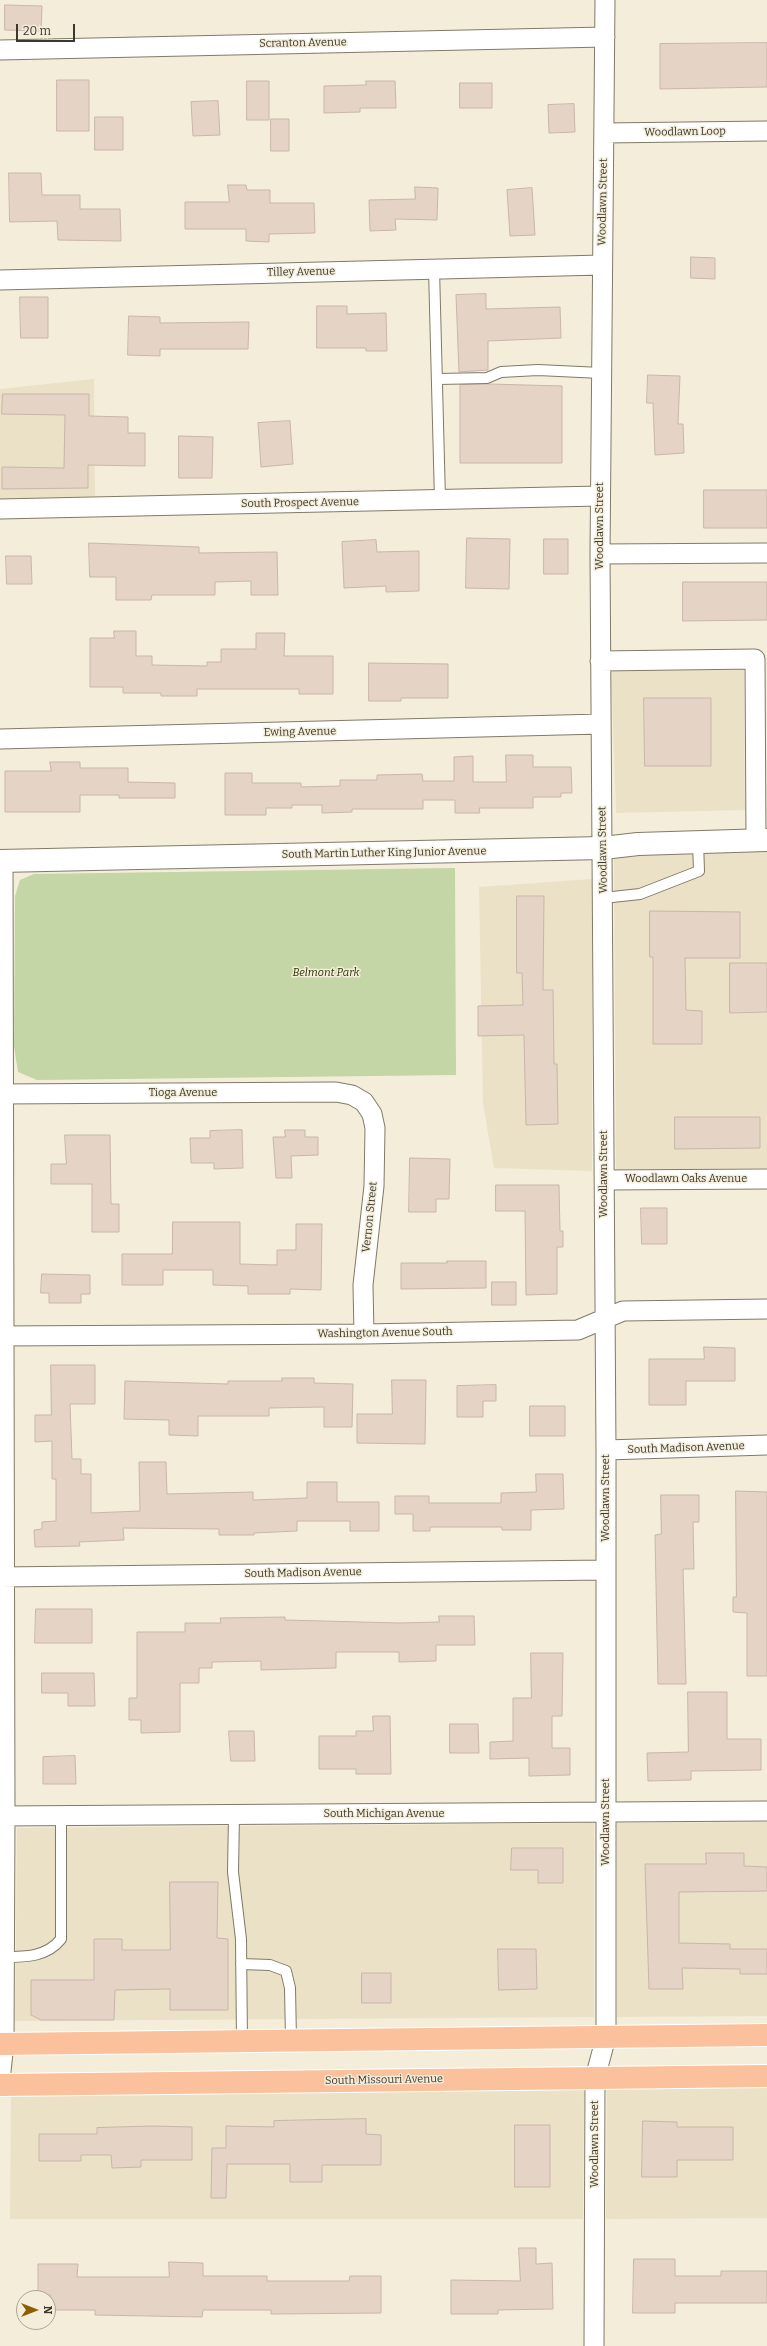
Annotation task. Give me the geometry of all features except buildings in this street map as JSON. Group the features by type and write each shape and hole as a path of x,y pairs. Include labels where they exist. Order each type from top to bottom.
{"main road":[{"path":"2,2044 767,2035"},
{"name":"South Missouri Avenue","path":"0,2085 767,2076"}],"street":[{"name":"Woodlawn Street","path":"594,2346 595,2078 606,2037 606,1450 604,1318 603,848 600,661 600,496 605,0"},
{"name":"Scranton Avenue","path":"0,50 605,37"},
{"name":"Woodlawn Loop","path":"604,133 767,132"},
{"name":"Tilley Avenue","path":"0,280 602,265"},
{"name":"South Prospect Avenue","path":"0,509 600,496"},
{"path":"600,554 767,553"},
{"path":"600,661 755,659 762,840"},
{"name":"Ewing Avenue","path":"0,739 601,724"},
{"name":"South Martin Luther King Junior Avenue","path":"1,860 603,848 638,844 762,840"},
{"path":"0,2080 4,1957 1,860"},
{"name":"Tioga Avenue","path":"2,1094 336,1092 352,1095 364,1102"},
{"name":"Vernon Street","path":"364,1102 372,1114 375,1128 374,1186 363,1285 364,1334"},
{"name":"Woodlawn Oaks Avenue","path":"604,1180 767,1179"},
{"name":"Washington Avenue South","path":"2,1336 364,1334 578,1330 622,1311 767,1308"},
{"name":"South Madison Avenue","path":"606,1450 767,1445"},
{"name":"South Madison Avenue","path":"2,1577 606,1570"},
{"name":"South Michigan Avenue","path":"3,1816 767,1811"}],"lane":[{"path":"434,269 440,500"},
{"path":"438,379 486,378 501,372 538,370 601,373"},
{"path":"603,898 640,894 699,871 698,842"},
{"path":"234,1815 232,1872 241,1939 242,2041"},
{"path":"4,1957 22,1957 46,1951 55,1946 61,1939 61,1816"},
{"path":"241,1964 270,1965 286,1971 290,1988 291,2040"}],"shaded area":[{"path":"94,379 95,497 0,499 0,389"},
{"path":"744,669 745,810 616,813 611,671"},
{"path":"767,850 767,1168 616,1170 614,857 639,854"},
{"path":"592,879 592,1171 494,1168 483,1103 479,887"},
{"path":"767,1822 767,2016 617,2017 617,1823"},
{"path":"594,1823 594,2017 15,2021 17,1828"},
{"path":"767,2086 767,2218 606,2219 607,2088"},
{"path":"584,2088 583,2219 10,2219 11,2095"}],"green space":[{"name":"Belmont Park","path":"455,868 456,1075 37,1080 18,1072 14,1046 15,896 20,880 34,874"}]}
